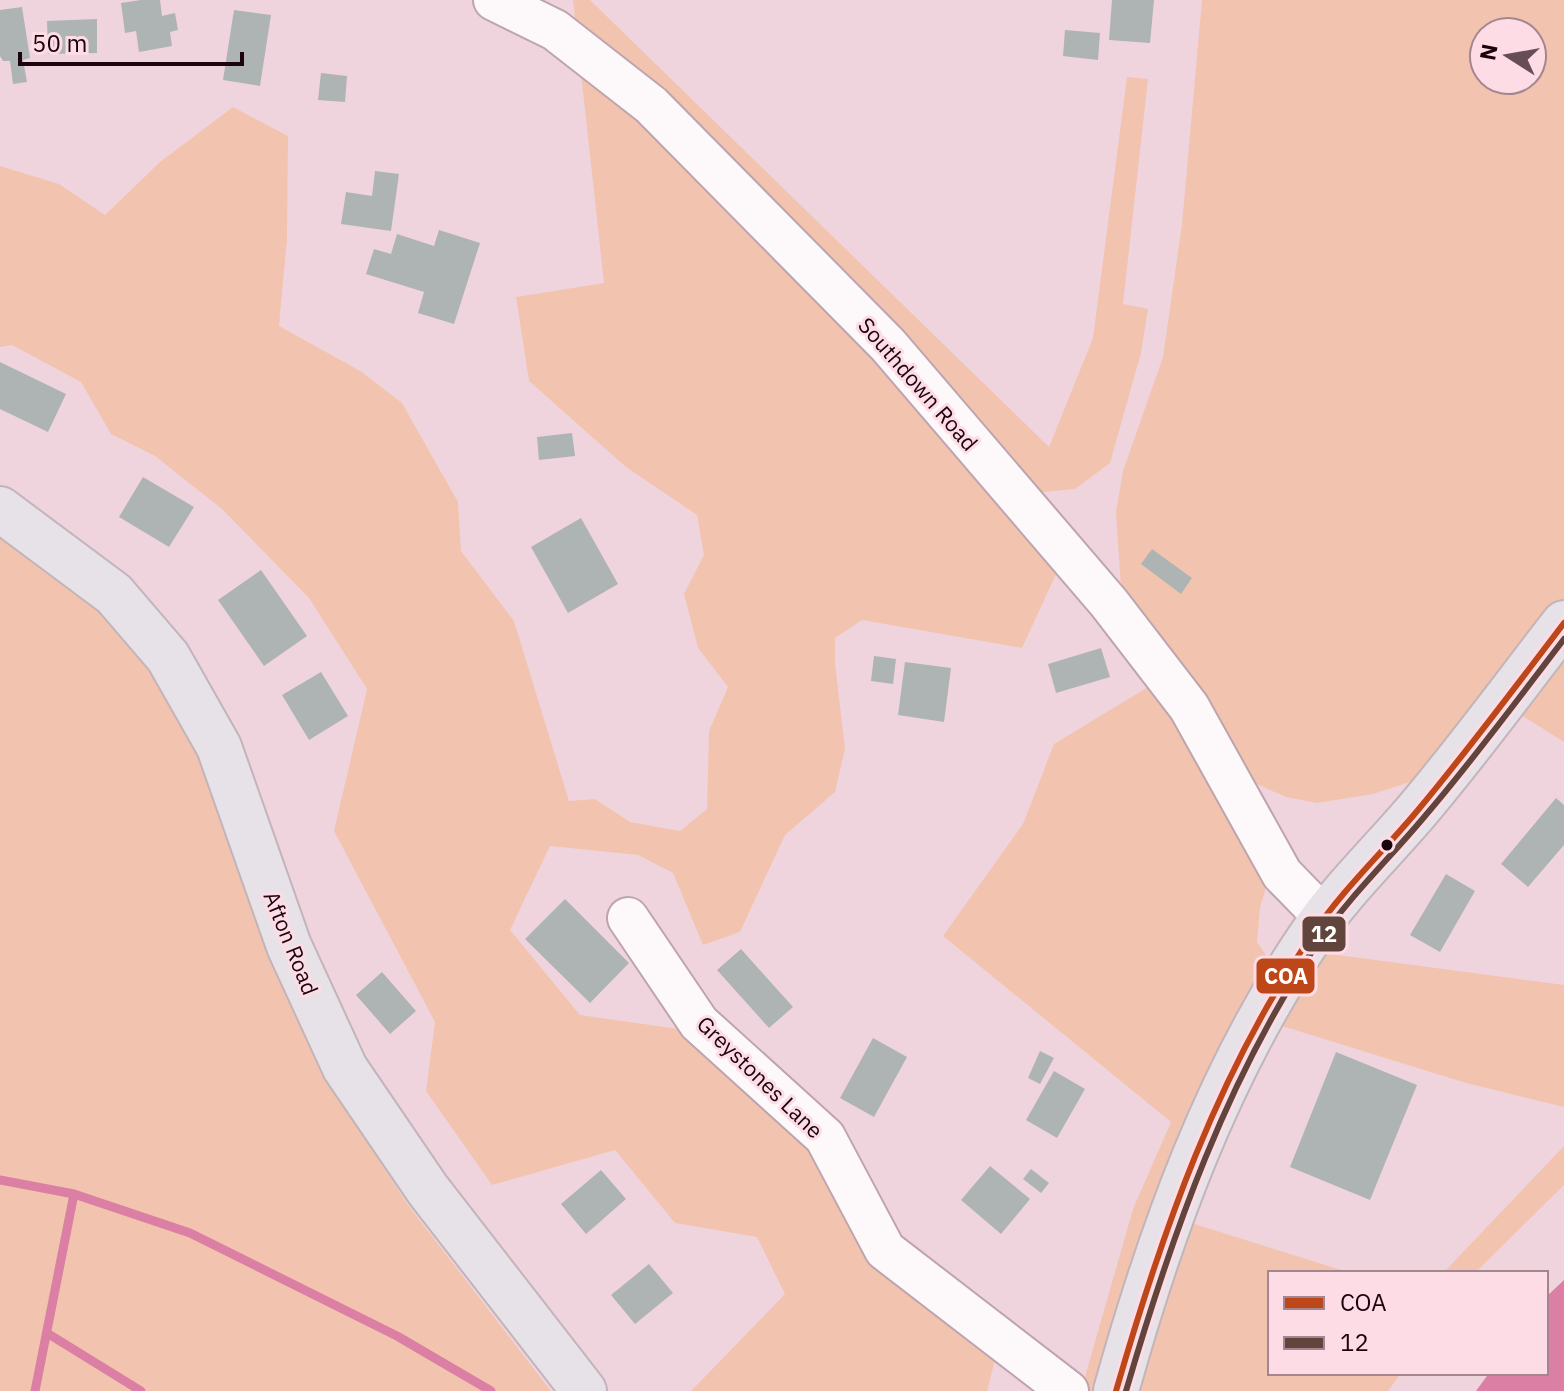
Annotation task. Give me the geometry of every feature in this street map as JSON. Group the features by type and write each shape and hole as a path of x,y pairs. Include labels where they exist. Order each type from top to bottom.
{"main road":[{"name":"Afton Road","path":"0,509 114,594 168,657 219,747 289,946 345,1068 428,1190 584,1391"},
{"path":"1116,1391 1146,1285 1187,1173 1262,1016 1324,917 1416,813 1564,623"}],"street":[{"name":"Southdown Road","path":"494,0 555,30 651,105 888,345 1109,603 1189,707 1282,874 1324,917"},
{"name":"Greystones Lane","path":"628,918 699,1023 825,1137 885,1250 1068,1391"}],"shaded area":[{"path":"573,0 590,0 1049,447 1093,338 1127,77 1148,79 1123,304 1148,309 1141,353 1110,463 1075,489 1042,492 986,478 1063,559 1022,648 862,620 835,638 845,749 835,792 785,835 740,932 703,945 673,873 638,855 550,846 510,930 580,1015 686,1030 816,1147 996,1356 987,1391 691,1391 785,1294 757,1237 675,1223 615,1150 492,1185 426,1091 435,1022 334,831 367,689 309,598 222,509 155,456 111,434 81,382 12,345 0,347 0,166 59,184 105,215 160,162 233,107 288,136 287,239 279,326 362,372 402,403 458,502 461,551 514,621 569,801 595,799 630,822 680,831 707,809 709,731 728,687 698,648 684,594 704,555 697,515 626,467 529,381 516,297 604,283"},
{"path":"1202,0 1564,0 1564,610 1422,778 1373,794 1317,803 1286,797 1243,778 1122,603 1116,512 1123,471 1163,357 1182,224"},
{"path":"0,535 92,605 149,660 205,752 271,960 325,1078 408,1205 551,1391 0,1391"},
{"path":"1564,638 1564,742 1507,706"},
{"path":"1158,681 1270,873 1260,908 1257,942 1276,970 1103,1391 1058,1391 1062,1373 1085,1377 1133,1209 1171,1122 943,936 1023,824 1054,744"},
{"path":"1308,951 1564,985 1564,1107 1466,1083 1269,1022"},
{"path":"1564,1146 1564,1185 1477,1271 1445,1271"},
{"path":"1175,1218 1345,1271 1268,1271 1268,1375 1400,1375 1388,1391 1126,1391"},
{"path":"1564,1280 1564,1391 1476,1391 1488,1375 1548,1375 1548,1295"}],"building":[{"path":"160,0 162,16 175,13 178,30 170,32 172,46 139,52 136,31 125,33 121,3"},
{"path":"1112,0 1154,0 1150,43 1109,40"},
{"path":"22,7 30,58 23,60 27,82 13,84 10,61 3,61 0,56 0,10"},
{"path":"234,10 271,15 260,86 223,80"},
{"path":"97,19 97,53 48,54 47,21"},
{"path":"1065,30 1100,33 1098,60 1063,56"},
{"path":"321,73 347,76 345,102 318,100"},
{"path":"375,171 399,174 391,231 341,224 346,192 372,196"},
{"path":"439,230 480,243 454,324 418,313 424,292 366,274 374,249 391,254 397,234 434,246"},
{"path":"0,362 66,394 48,432 0,409"},
{"path":"572,433 575,456 539,460 537,437"},
{"path":"143,477 194,507 169,547 119,517"},
{"path":"581,518 618,584 568,613 531,547"},
{"path":"1152,549 1192,578 1181,594 1141,564"},
{"path":"261,570 307,636 264,666 218,600"},
{"path":"1101,648 1110,677 1056,693 1048,664"},
{"path":"874,656 896,659 893,684 871,681"},
{"path":"905,662 951,668 944,722 898,715"},
{"path":"321,672 348,716 309,740 282,695"},
{"path":"1556,798 1564,805 1564,845 1528,887 1501,864"},
{"path":"1446,874 1475,891 1440,952 1410,935"},
{"path":"565,899 629,963 590,1003 525,939"},
{"path":"741,949 793,1007 769,1028 717,970"},
{"path":"382,972 416,1011 390,1034 356,995"},
{"path":"873,1038 907,1057 874,1117 840,1098"},
{"path":"1040,1051 1054,1058 1040,1084 1028,1078"},
{"path":"1336,1052 1417,1085 1370,1200 1290,1167"},
{"path":"1054,1071 1085,1089 1057,1138 1026,1120"},
{"path":"990,1166 1030,1199 1001,1234 961,1200"},
{"path":"1031,1169 1049,1183 1041,1193 1023,1179"},
{"path":"601,1170 626,1199 586,1234 561,1204"},
{"path":"649,1264 673,1293 635,1324 611,1295"}],"waterway":[{"path":"0,1180 74,1194 190,1233 397,1336 491,1391"},
{"path":"35,1391 74,1194"},
{"path":"47,1333 141,1391"}],"transit line":[{"name":"COA","path":"1116,1391 1153,1272 1196,1155 1220,1098 1278,988 1324,918 1437,787 1564,623"},
{"name":"12","path":"1126,1391 1183,1215 1205,1158 1256,1047 1286,993 1331,924 1461,773 1564,639"}]}
